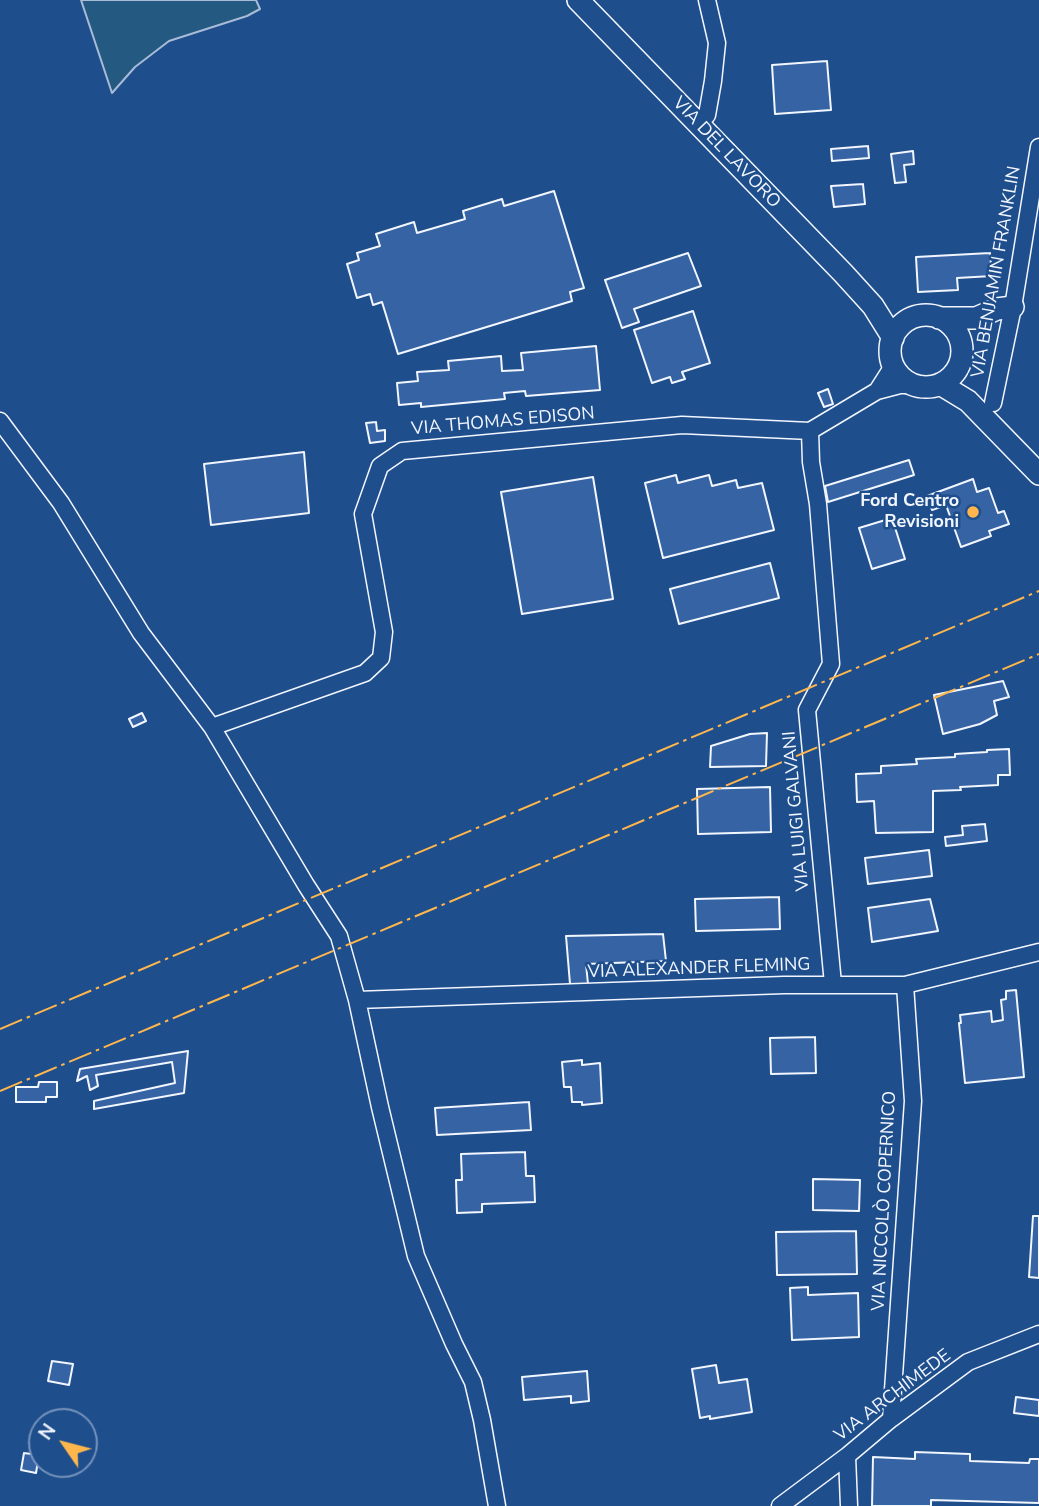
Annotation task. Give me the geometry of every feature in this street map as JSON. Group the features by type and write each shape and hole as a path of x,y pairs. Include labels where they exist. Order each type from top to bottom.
{"main road":[{"name":"VIA DEL LAVORO","path":"578,0 873,306 892,338"},
{"path":"873,306 912,318"},
{"path":"1013,307 1001,316 982,324 969,335 953,369 927,387 913,385 901,377 893,366 890,352 892,338 900,326 912,318 925,315 939,318 976,318 997,309 1013,307"},
{"path":"939,318 951,326 959,337 953,369 968,401 1039,474"}],"street":[{"path":"698,124 707,115 717,43 707,0"},
{"name":"VIA BENJAMIN FRANKLIN","path":"993,403 1013,307 1039,147"},
{"path":"877,391 893,366"},
{"path":"810,431 877,391 900,385 913,385"},
{"path":"0,421 61,503 141,633 212,727 339,936 357,1000 416,1256 473,1382 497,1506"},
{"name":"VIA THOMAS EDISON","path":"212,727 365,673 381,658 384,632 362,514 380,466 402,451 682,425 810,431"},
{"name":"VIA LUIGI GALVANI","path":"810,431 831,664 807,709 833,984"},
{"name":"VIA ALEXANDER FLEMING","path":"357,1000 833,984 905,985 1039,952"},
{"name":"VIA NICCOLÒ COPERNICO","path":"891,1419 913,1101 905,985"},
{"name":"VIA ARCHIMEDE","path":"780,1506 968,1362 1039,1334"},
{"path":"847,1456 849,1506"}],"shaded area":[{"path":"81,0 256,0 260,9 247,16 169,41 135,67 112,93"}],"building":[{"path":"827,61 831,110 775,114 772,65"},
{"path":"868,146 869,158 832,161 831,149"},
{"path":"913,151 914,164 904,165 906,182 895,183 891,154"},
{"path":"863,184 865,204 834,207 831,186"},
{"path":"554,191 584,288 570,292 572,301 398,354 382,302 373,305 370,294 357,298 347,264 359,260 357,253 380,246 376,234 414,222 417,233 465,219 463,211 502,199 504,206"},
{"path":"688,253 701,286 634,309 639,322 622,328 605,280"},
{"path":"990,253 992,276 957,278 958,290 918,292 916,257"},
{"path":"693,311 710,363 682,372 685,379 672,383 670,377 652,383 634,330"},
{"path":"596,346 600,390 526,396 525,391 504,393 505,399 421,407 421,403 399,405 397,383 418,381 417,372 449,370 448,361 501,356 502,371 523,370 521,353"},
{"path":"828,389 833,404 824,407 818,393"},
{"path":"376,422 377,431 385,430 385,441 370,443 366,423"},
{"path":"304,452 309,513 211,525 204,464"},
{"path":"909,460 914,475 828,502 825,486"},
{"path":"676,475 678,483 709,475 712,486 736,480 738,488 762,483 774,530 663,558 645,483"},
{"path":"593,477 613,599 522,614 501,492"},
{"name":"Ford Centro Revisioni","path":"973,479 977,492 989,488 998,513 1004,511 1009,524 989,531 991,536 961,547 946,505 932,510 927,496"},
{"path":"892,518 905,559 872,569 859,528"},
{"path":"770,563 779,598 679,624 670,589"},
{"path":"1003,681 1009,697 994,701 997,715 980,724 943,734 934,695"},
{"path":"142,713 146,721 133,727 129,719"},
{"path":"767,733 766,766 710,767 711,746 750,734"},
{"path":"1009,749 1010,775 998,775 998,785 933,791 933,832 876,833 874,801 857,802 856,774 881,773 881,766 917,764 916,759 955,757 955,754"},
{"path":"770,787 771,832 698,834 697,789"},
{"path":"985,824 987,841 946,846 945,837 963,835 962,826"},
{"path":"929,850 932,876 868,884 865,858"},
{"path":"779,897 780,929 696,931 695,899"},
{"path":"930,899 938,931 872,942 868,908"},
{"path":"663,934 666,961 586,964 588,984 570,984 566,936"},
{"path":"1016,990 1024,1077 965,1083 960,1015 991,1011 992,1022 1003,1020 1001,1000 1006,999 1006,991"},
{"path":"815,1037 816,1073 771,1074 770,1038"},
{"path":"188,1051 184,1093 94,1109 94,1101 175,1083 172,1062 96,1075 98,1086 90,1090 87,1076 77,1081 80,1069"},
{"path":"582,1060 582,1065 600,1063 602,1103 582,1105 582,1102 572,1102 571,1087 564,1087 562,1062"},
{"path":"39,1082 57,1082 57,1097 46,1097 46,1102 16,1102 16,1087 38,1087"},
{"path":"529,1102 531,1130 437,1135 435,1108"},
{"path":"525,1152 526,1176 534,1176 535,1202 482,1204 482,1212 457,1213 456,1180 462,1180 461,1154"},
{"path":"813,1179 860,1180 859,1211 813,1210"},
{"path":"1033,1216 1039,1216 1039,1278 1029,1277"},
{"path":"856,1231 857,1274 777,1275 776,1232"},
{"path":"808,1287 808,1295 858,1293 859,1337 792,1340 790,1288"},
{"path":"52,1361 73,1364 69,1385 48,1381"},
{"path":"716,1365 719,1383 747,1379 752,1412 710,1419 710,1416 700,1418 692,1369"},
{"path":"587,1371 589,1401 571,1403 571,1396 524,1400 522,1377"},
{"path":"1016,1397 1039,1400 1039,1416 1014,1413"},
{"path":"915,1452 970,1454 970,1461 1029,1463 1030,1459 1039,1459 1039,1503 931,1500 931,1506 872,1506 873,1457 915,1459"},
{"path":"24,1453 28,1454 28,1471 21,1470"}],"power":[{"path":"0,1029 1039,591"},
{"path":"0,1091 1039,654"}],"place":[{"name":"Ford Centro Revisioni","path":"973,512"}]}
